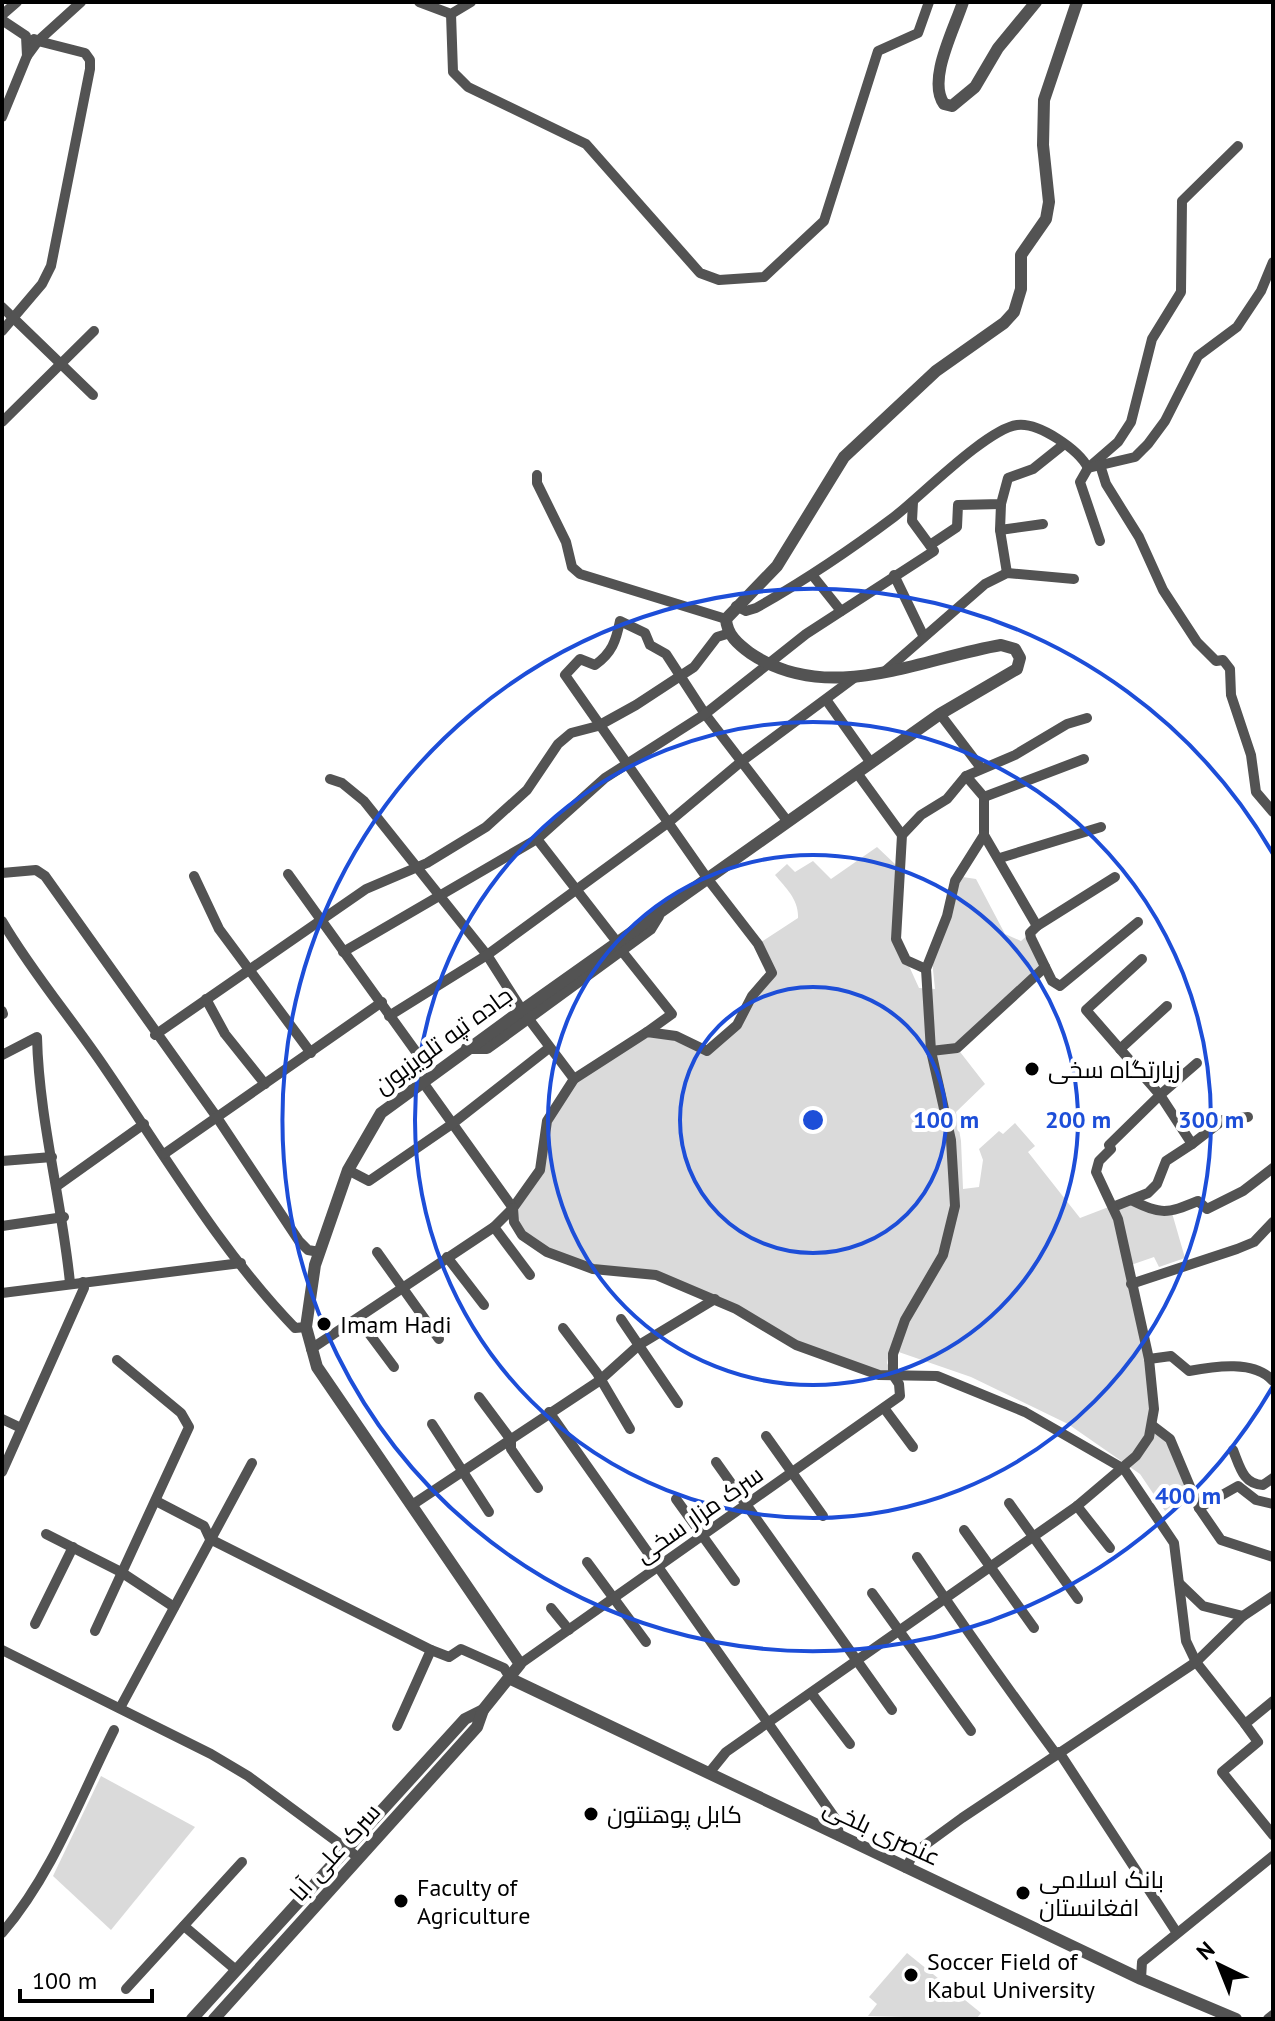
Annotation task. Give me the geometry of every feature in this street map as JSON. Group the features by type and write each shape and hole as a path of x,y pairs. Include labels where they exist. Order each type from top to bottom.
{"street":[{"path":"2,331 15,318 51,266 90,69 90,60 85,53 26,36 2,18 17,2"},
{"path":"2,117 27,56 38,41 81,2"},
{"path":"419,2 451,14"},
{"path":"451,14 471,2"},
{"path":"451,14 453,72 468,87 586,144 700,273 719,280 764,277 824,221 878,51 918,33 929,2"},
{"path":"963,2 936,77 936,93 944,104 952,106 975,87 998,48 1036,2"},
{"path":"726,619 777,566 844,457 936,371 1004,323 1014,312 1021,289 1024,246 1046,219 1049,202 1044,164 1044,100 1077,2"},
{"path":"26,36 27,56"},
{"path":"1100,541 1080,486 1088,468 1118,442 1131,422 1152,339 1181,292 1179,218 1182,201 1238,146"},
{"path":"1088,468 1101,468 1135,457 1148,444 1165,421 1198,356 1237,327 1261,291 1273,262"},
{"path":"2,307 93,395"},
{"path":"2,422 94,331"},
{"path":"736,606 746,611 756,608 813,576 913,502 981,445 1017,425 1040,429 1084,459 1088,468"},
{"path":"1007,573 1000,530 1001,504 1008,478 1033,469 1063,445"},
{"path":"1101,468 1106,484 1139,537 1174,608 1207,654 1216,661 1223,660 1230,669 1231,695 1251,755 1256,792 1273,812"},
{"path":"537,475 537,483 566,542 572,567 580,574 726,619"},
{"path":"343,952 537,839 605,778 705,714 767,664 841,611 934,551 912,521 913,502"},
{"path":"930,545 957,527 958,505 1001,504"},
{"path":"1000,530 1043,524"},
{"path":"882,674 971,593 1007,573 1074,579"},
{"path":"894,575 923,635"},
{"path":"813,576 841,611"},
{"path":"707,878 968,695 1017,669 1020,658 1015,649 1001,645 882,674 832,678 767,664 738,645 726,619"},
{"path":"647,1032 676,1036 707,1051 737,1025 752,996 772,973 758,944 707,878 565,675 580,659 595,665 603,659 615,644 620,621 645,633 650,645 666,654 705,714 788,822"},
{"path":"155,1035 366,889 416,867 486,827 527,790 558,744 571,733 598,726 681,676 694,667 717,637 730,633"},
{"path":"389,1016 487,955 669,822 742,761 827,701 854,678"},
{"path":"827,701 871,763"},
{"path":"940,714 981,768"},
{"path":"902,835 921,815 947,799 966,776 1015,755 1067,724 1087,718"},
{"path":"984,797 1084,759"},
{"path":"857,773 902,835 896,939 906,960 926,969"},
{"path":"893,1375 893,1354 905,1320 943,1255 954,1222 951,1140 931,1051 926,969 947,916 955,881 984,835 984,797 966,776"},
{"path":"330,779 364,801 441,895 574,1079"},
{"path":"1000,858 1101,827"},
{"path":"984,835 1037,926"},
{"path":"311,1349 359,1320 494,1227 513,1208 540,1170 547,1121 574,1079 672,1014 537,839"},
{"path":"2,873 36,870 45,876 94,941 155,1035 216,1116 299,1241 308,1250 319,1252"},
{"path":"288,874 382,1002 452,1124 513,1208 514,1222 522,1235 547,1252 609,1273 656,1275 715,1299 761,1322 796,1345 879,1375 937,1376 1025,1412 1124,1469 1174,1543 1186,1641 1196,1662 1258,1742 1222,1772 1273,1835"},
{"path":"194,876 219,929 311,1053"},
{"path":"1115,877 1030,933 1045,967 1060,986 1138,922"},
{"name":"جاده تپه تلویزیون","path":"520,1664 317,1367 306,1327 319,1252 348,1170 381,1113 467,1048 487,1048 525,1014 619,946 650,929 662,910 707,878"},
{"path":"2,921 27,964 241,1263 295,1328 306,1327"},
{"path":"1142,959 1086,1010 1160,1095 1192,1144"},
{"path":"931,1051 957,1048 1045,967"},
{"path":"206,999 225,1034 265,1084"},
{"path":"164,1154 382,1002"},
{"path":"1120,1049 1167,1006"},
{"path":"2,1055 37,1037 38,1068 64,1217 70,1283"},
{"path":"348,1170 369,1181 452,1124 549,1048"},
{"path":"709,1773 726,1752 1077,1506 1124,1469 1149,1437 1153,1426 1149,1359 1113,1207 1096,1172 1099,1161 1111,1149 1109,1145 1197,1063"},
{"path":"1113,1207 1148,1193 1157,1184 1166,1161 1223,1120 1248,1117"},
{"path":"57,1186 144,1124"},
{"path":"2,1161 52,1157"},
{"path":"1129,1199 1158,1213 1170,1212 1198,1201 1207,1209 1243,1191 1273,1168"},
{"path":"2,1226 64,1217"},
{"path":"1131,1284 1254,1242 1273,1222"},
{"path":"494,1227 530,1275"},
{"path":"377,1252 439,1339"},
{"path":"447,1257 484,1305"},
{"path":"2,1293 241,1263"},
{"path":"2,1472 84,1288 83,1282"},
{"path":"412,1505 599,1381 639,1345 715,1299"},
{"path":"621,1319 678,1403"},
{"path":"359,1320 394,1367"},
{"path":"563,1328 597,1373 630,1429"},
{"path":"1149,1359 1171,1356 1189,1371 1252,1367 1266,1373 1273,1381"},
{"path":"95,1631 189,1427 181,1413 117,1360"},
{"name":"سرک مزار سخی","path":"520,1664 900,1396 899,1384 893,1375"},
{"path":"479,1397 511,1440 511,1449 538,1488"},
{"path":"884,1408 913,1447"},
{"path":"549,1412 660,1565 837,1821 839,1836"},
{"path":"2,1419 21,1428"},
{"path":"432,1424 489,1512"},
{"path":"1153,1426 1170,1439 1199,1508 1221,1540 1273,1557"},
{"path":"766,1436 823,1516"},
{"path":"1233,1450 1243,1475 1253,1485 1263,1485 1273,1478"},
{"path":"716,1462 892,1710"},
{"path":"120,1708 252,1463"},
{"path":"1199,1508 1238,1486 1256,1500 1273,1504"},
{"path":"676,1499 735,1581"},
{"path":"156,1501 204,1526 210,1539 431,1650 449,1657 461,1649 504,1668 511,1679"},
{"path":"1009,1503 1078,1599"},
{"path":"1077,1506 1110,1548"},
{"path":"964,1530 1034,1628"},
{"path":"46,1534 121,1572 174,1607"},
{"path":"35,1624 73,1547"},
{"path":"917,1557 973,1636 983,1657 1058,1753 1177,1933"},
{"path":"587,1562 646,1642"},
{"path":"1177,1581 1203,1606 1243,1616"},
{"path":"872,1593 971,1731"},
{"path":"906,1868 914,1853 1196,1662 1243,1616 1273,1596"},
{"path":"551,1608 569,1630"},
{"path":"2,1650 248,1776 359,1858"},
{"path":"397,1726 431,1650"},
{"path":"192,2019 465,1719 483,1710 520,1664"},
{"name":"عنصری بلخی","path":"511,1679 1141,1979 1236,2019"},
{"path":"812,1694 850,1744"},
{"path":"1245,1724 1273,1701"},
{"name":"سرک علی آبا","path":"214,2019 477,1727 483,1710"},
{"path":"2,1933 26,1905 114,1730"},
{"path":"1141,1979 1142,1962 1273,1856"},
{"path":"126,1989 242,1862"},
{"path":"184,1926 236,1970"},
{"path":"1268,2019 1273,2015"}],"shaded area":[{"path":"877,847 896,865 894,933 919,988 935,989 931,950 956,876 976,879 1005,934 1021,941 1030,933 1045,967 957,1048 985,1084 956,1112 963,1189 979,1187 983,1160 979,1149 999,1131 1003,1134 1015,1123 1035,1146 1028,1152 1080,1218 1132,1198 1172,1213 1185,1258 1159,1267 1154,1257 1128,1266 1155,1405 1148,1428 1164,1437 1194,1489 1165,1511 1140,1474 1068,1424 971,1377 890,1349 887,1363 893,1375 796,1345 761,1322 657,1275 630,1274 547,1252 514,1222 522,1194 540,1170 547,1121 574,1079 647,1032 707,1051 737,1025 772,973 758,944 798,918 794,900 775,875 787,864 795,872 813,861 831,879"},
{"path":"101,1776 195,1827 111,1930 53,1876"},
{"name":"Soccer Field of Kabul University","path":"907,1953 981,2013 976,2019 868,2016 877,2004 869,1997"}],"place":[{"name":"زیارتگاه سخی","path":"1032,1069"},
{"name":"Imam Hadi","path":"324,1324"},
{"name":"کابل پوهنتون","path":"591,1814"},
{"name":"بانک اسلامی افغانستان","path":"1023,1893"},
{"name":"Faculty of Agriculture","path":"401,1901"},
{"name":"Soccer Field of Kabul University","path":"911,1975"}]}
